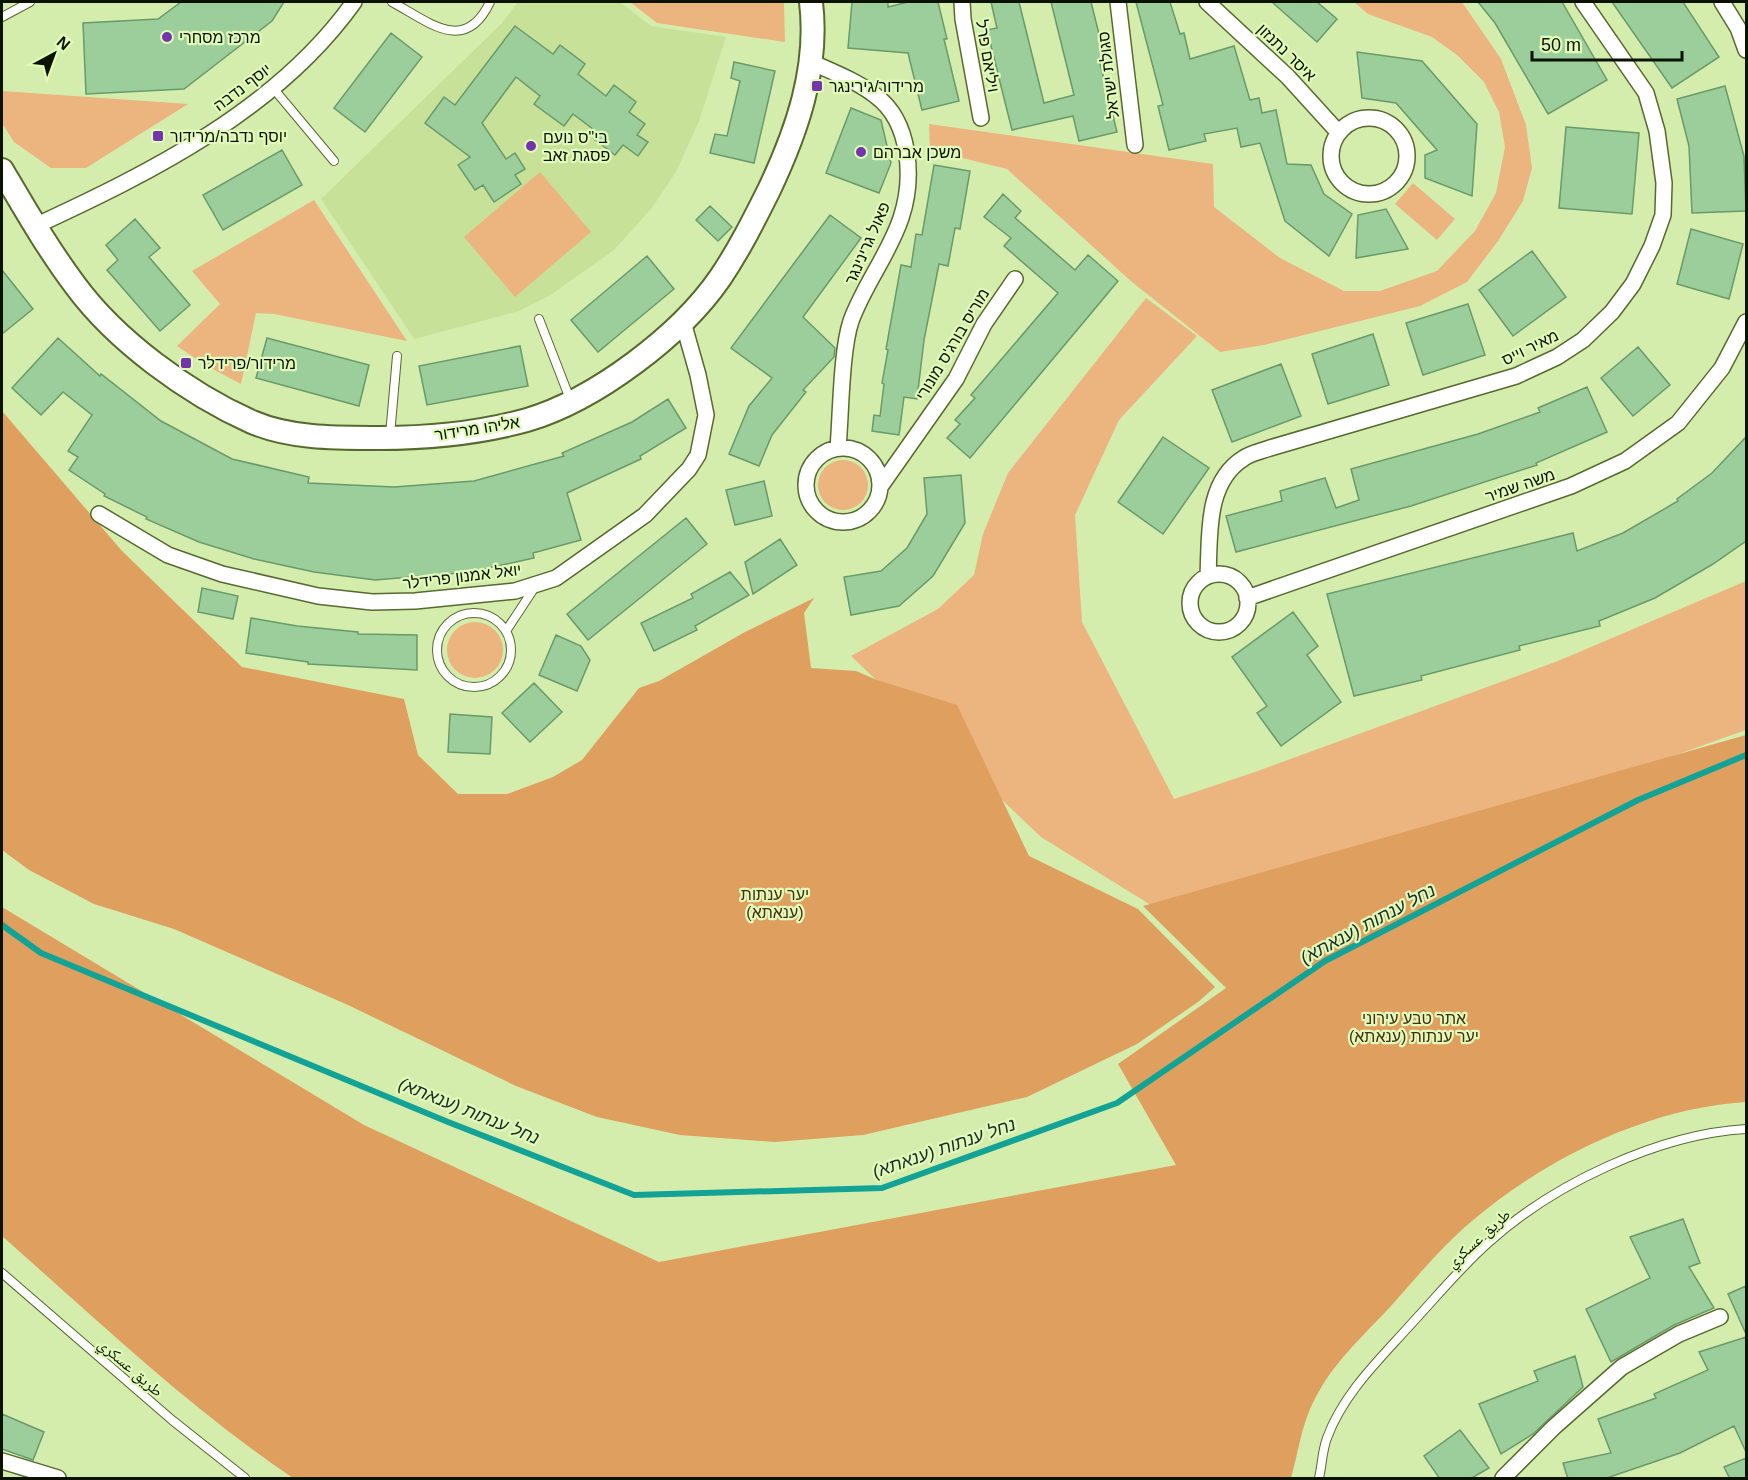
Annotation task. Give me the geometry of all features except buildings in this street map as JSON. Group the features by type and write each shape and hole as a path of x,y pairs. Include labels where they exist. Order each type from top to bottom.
{"street":[{"name":"יוסף נדבה","path":"35,226 101,195 240,114 273,88 321,43 354,2"},
{"name":"אליהו מרידור","path":"2,170 35,226 75,286 103,317 150,358 216,404 254,423 289,433 341,438 445,435 498,427 530,419 571,402 643,355 683,322 719,279 753,222 781,164 800,117 811,62 814,22 812,2"},
{"name":"ויליאם פרל","path":"962,2 981,118"},
{"name":"סגולת ישראל","path":"1118,2 1135,145"},
{"name":"איסר נתנזון","path":"1207,2 1288,77 1338,132"},
{"name":"מאיר וייס","path":"1208,576 1213,502 1222,480 1243,458 1270,448 1516,376 1557,357 1583,340 1612,312 1633,284 1652,246 1663,214 1664,183 1657,131 1646,93 1583,2"},
{"path":"1722,2 1738,28 1746,50"},
{"name":"פאול גרינינגר","path":"811,62 879,97 903,133 906,150 906,194 902,218 851,322 838,448"},
{"path":"1370,117 1383,120 1395,127 1405,141 1408,154 1406,168 1400,179 1390,189 1369,194 1356,192 1344,185 1334,171 1331,158 1332,144 1338,132 1357,119 1370,117"},
{"name":"מוריס בורג'ס מונורי","path":"880,487 956,379 984,324 1015,279"},
{"name":"יואל אמנון פרידלר","path":"99,514 168,555 232,577 318,596 372,602 415,601 515,591 556,578 585,560 645,515 689,469 698,455 706,415 698,375 683,322"},
{"name":"משה שמיר","path":"1247,598 1571,486 1625,461 1678,423 1722,368 1746,322"},
{"path":"838,448 851,448 863,453 873,463 879,474 880,487 877,500 870,510 850,521 838,521 825,517 814,508 808,497 806,484 808,472 816,460 826,452 838,448"},
{"path":"1220,574 1230,576 1239,582 1247,598 1244,618 1237,626 1218,632 1206,629 1192,615 1190,598 1193,588 1208,576 1220,574"},
{"path":"1503,1479 1554,1427 1622,1367 1679,1334 1720,1317"},
{"path":"2,1461 58,1479"}],"lane":[{"path":"2,17 30,2"},
{"path":"393,2 440,28 455,32 466,30 476,24 490,2"},
{"path":"273,88 334,161"},
{"path":"539,319 571,402"},
{"path":"390,438 397,356"},
{"path":"506,631 537,584"},
{"path":"475,613 488,616 506,631 511,643 511,656 507,668 499,678 488,685 471,687 459,684 444,671 439,659 438,646 441,634 449,624 463,615 475,613"},
{"name":"طريق عسكري","path":"1319,1479 1326,1440 1342,1406 1369,1371 1489,1242 1533,1209 1617,1160 1664,1146 1746,1130"},
{"name":"طريق عسكري","path":"2,1273 172,1420 245,1479"}],"shaded area":[{"name":"בי\"ס נועם פסגת זאב","path":"518,2 620,2 651,26 726,37 699,121 676,172 651,209 614,250 549,296 519,311 414,339 321,199 502,23"},
{"path":"630,2 784,2 785,42 657,23"},
{"path":"1354,2 1462,2 1501,59 1526,125 1532,168 1523,201 1498,241 1467,282 1420,306 1264,345 1220,352 1132,282 1007,169 930,150 929,124 1213,164 1214,207 1280,258 1344,291 1380,291 1437,271 1475,231 1496,193 1505,147 1499,112 1484,82 1457,55 1432,37 1368,14"},
{"path":"2,91 188,104 86,168 51,168 14,142 2,123"},
{"path":"540,172 591,232 515,297 464,237"},
{"path":"1413,183 1455,219 1437,240 1395,204"},
{"path":"314,200 407,341 274,314 256,313 241,384 205,365 177,346 220,304 192,271"},
{"path":"1146,298 1197,336 1119,420 1075,515 1082,622 1174,799 1255,772 1558,661 1746,581 1746,730 1188,928 1041,837 851,656 938,609 974,575 983,534 1008,473"},
{"path":"843,460 861,467 868,485 861,503 843,510 825,503 818,485 825,467"},
{"path":"469,622 481,622 491,626 499,634 503,650 499,666 491,674 481,678 469,678 459,674 451,666 447,656 447,644 451,634 459,626"}],"green space":[{"name":"יער ענתות (ענאתא)","path":"2,411 122,551 242,667 404,699 418,755 458,794 507,794 553,777 582,760 639,688 659,681 745,632 814,598 804,613 811,668 856,671 877,680 957,705 1029,856 1138,909 1215,987 1198,1002 1137,1044 1027,1097 863,1135 775,1142 680,1135 597,1117 516,1086 348,1005 174,929 94,904 29,870 2,850"},
{"name":"אתר טבע עירוני יער ענתות (ענאתא)","path":"1746,735 1746,1102 1709,1106 1672,1114 1600,1140 1532,1177 1472,1221 1430,1262 1333,1369 1312,1404 1291,1478 293,1478 254,1451 180,1393 2,1236 2,907 364,1125 659,1262 1176,1165 1118,1064 1226,988 1143,906"}],"waterway":[{"name":"נחל ענתות (ענאתא)","path":"2,925 41,953 448,1122 634,1195 882,1188 1117,1103 1325,961 1638,800 1746,755"}],"place":[{"name":"מרכז מסחרי","path":"167,37"},
{"name":"מרידור/גירינגר","path":"817,86"},
{"name":"יוסף נדבה/מרידור","path":"158,136"},
{"name":"בי\"ס נועם פסגת זאב","path":"531,146"},
{"name":"משכן אברהם","path":"861,152"},
{"name":"מרידור/פרידלר","path":"186,363"}]}
